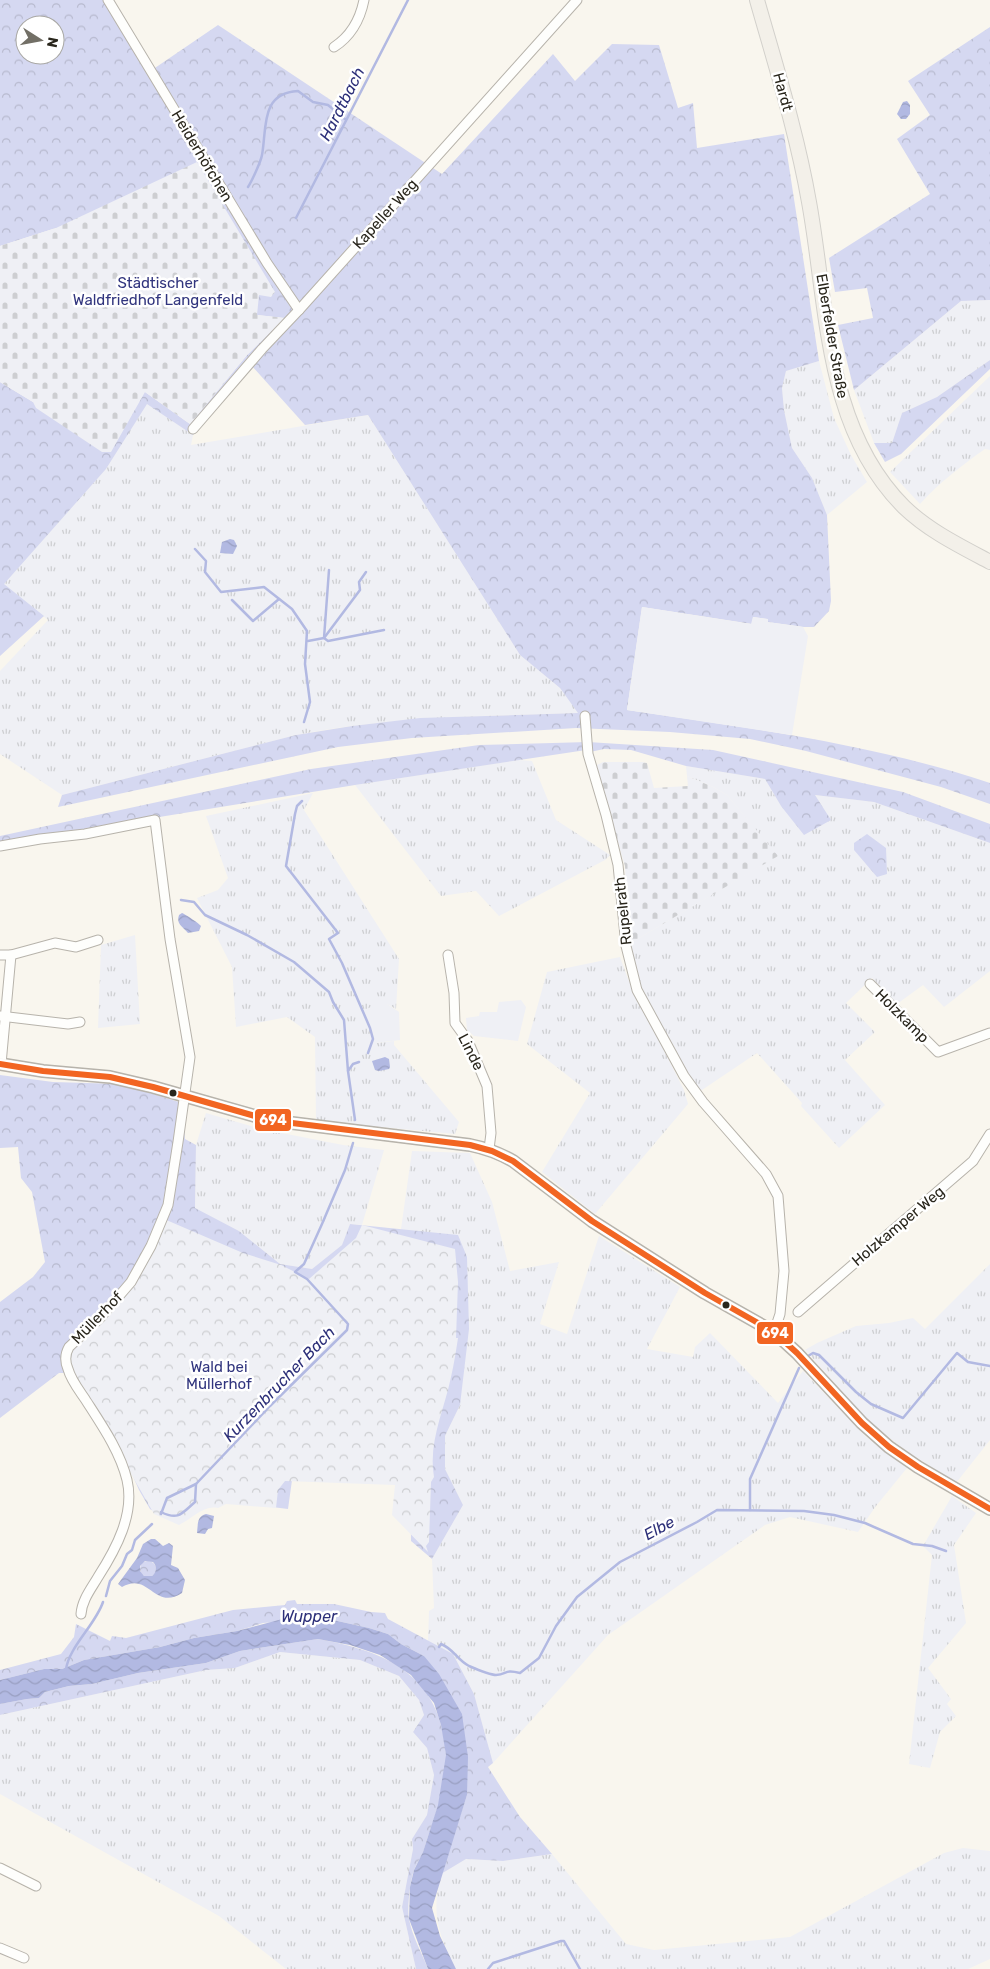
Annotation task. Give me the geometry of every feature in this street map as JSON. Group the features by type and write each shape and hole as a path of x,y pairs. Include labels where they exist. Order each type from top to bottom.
{"main road":[{"name":"Hardt","path":"757,0 806,185"},
{"name":"Elberfelder Straße","path":"806,185 831,346 839,386 854,432 873,468 904,506 923,523 990,562"},
{"path":"1,1064 43,1071 110,1077 284,1122 396,1135 489,1149 513,1161 573,1208 615,1236 705,1293 774,1332 862,1423 888,1447 918,1467 990,1509"}],"street":[{"name":"Heiderhöfchen","path":"108,0 267,263 299,310"},
{"path":"334,47 346,39 355,24 364,0"},
{"name":"Kapeller Weg","path":"193,429 262,349 578,0"},
{"name":"Rupelrath","path":"585,716 588,754 606,815 618,866 626,946 638,990 684,1076 703,1102 761,1168 778,1196 784,1271 780,1314 774,1332"},
{"name":"Müllerhof","path":"0,846 85,834 154,820 170,939 190,1057 186,1096 168,1205 150,1246 131,1282 101,1317 66,1352 68,1371 106,1432 122,1465 127,1482 128,1508 122,1532 114,1550 86,1597 81,1608 81,1614"},
{"path":"0,954 11,955 55,943 76,947 98,940"},
{"path":"1,1064 3,1017 11,955"},
{"name":"Linde","path":"448,955 454,993 455,1023 468,1041 487,1086 490,1133 489,1149"},
{"name":"Holzkamp","path":"870,984 938,1052 990,1033"},
{"path":"3,1017 68,1024 80,1022"},
{"name":"Holzkamper Weg","path":"798,1312 973,1161 990,1134"},
{"path":"0,1868 36,1886"},
{"path":"0,1948 24,1958"}],"green space":[{"path":"0,0 106,0 149,72 218,25 442,174 553,54 575,81 612,44 659,45 678,108 693,103 697,148 784,134 819,361 786,371 782,388 784,410 792,448 812,478 827,515 831,601 829,611 814,627 767,622 767,619 753,617 752,624 642,607 627,710 810,739 946,769 990,783 990,804 941,787 806,751 750,739 670,732 576,728 412,738 338,747 58,807 62,795 296,735 420,718 578,713 560,688 520,655 368,415 305,425 251,365 193,435 147,404 106,469 4,584 44,616 0,656 0,382 33,402 145,392 190,424 247,355 284,318 257,315 56,228 0,246"},
{"path":"990,27 990,300 961,301 854,390 838,325 873,318 867,288 835,292 829,258 930,194 897,139 930,115 908,81"},
{"name":"Städtischer Waldfriedhof Langenfeld","path":"197,162 275,292 271,297 259,295 257,315 285,318 247,355 190,424 145,392 111,452 102,452 36,408 33,402 0,382 0,246 56,228"},
{"path":"990,300 990,360 937,397 902,413 892,443 874,443 854,390 961,301"},
{"path":"990,360 990,369 901,454 885,462 874,443 892,443 902,413 937,397"},
{"path":"819,361 834,418 851,455 867,482 827,515 812,478 792,448 784,410 782,388 786,371"},
{"path":"990,376 990,450 985,449 959,468 920,504 890,472"},
{"path":"147,403 193,435 191,445 368,415 520,655 560,688 579,713 437,718 331,729 296,735 62,795 0,754 0,671 48,620 3,584 106,469"},
{"path":"642,607 751,624 753,617 768,619 768,622 803,627 808,636 792,735 627,710"},
{"path":"588,742 713,750 903,792 990,824 990,843 874,802 815,795 831,820 804,835 781,806 765,779 686,766 631,750 604,749 590,752 586,750 355,785 0,843 0,836 311,769 479,745"},
{"path":"519,760 532,761 556,820 610,855 605,860 499,916 476,891 441,896 355,785"},
{"path":"603,762 647,763 654,788 688,786 687,776 713,787 727,795 778,856 629,944 625,866 595,766"},
{"path":"686,766 765,779 781,806 815,795 874,802 990,843 990,971 944,1007 923,985 897,1004 872,978 846,1003 875,1032 845,1060 885,1105 839,1148 757,1053 699,1092 689,1078 642,991 629,944 777,856 727,795 687,776"},
{"path":"313,793 304,810 399,959 396,1009 387,1004 377,1043 394,1041 394,1045 459,1122 455,1134 316,1121 315,1037 287,1017 236,1027 232,967 197,898 218,890 228,878 206,816"},
{"path":"867,834 886,848 887,874 877,877 854,850 854,843"},
{"path":"135,935 140,1024 98,1028 101,945"},
{"path":"620,957 628,979 684,1090 688,1104 595,1214 542,1172 590,1093 527,1044 547,972"},
{"path":"521,1000 526,1007 518,1041 474,1036 467,1030 466,1018 479,1016 480,1012 497,1012 499,1002"},
{"path":"387,1004 399,1012 400,1040 376,1043 368,1008"},
{"name":"Wald bei Müllerhof","path":"0,1075 53,1082 121,1084 182,1103 185,1139 196,1145 195,1208 239,1231 280,1264 312,1269 342,1245 350,1224 458,1235 467,1257 469,1329 460,1405 445,1436 445,1469 463,1505 432,1559 411,1541 410,1451 293,1473 288,1509 233,1502 153,1511 139,1490 113,1431 74,1373 59,1373 0,1418 0,1302 33,1277 45,1262 32,1192 21,1178 18,1147 0,1148"},
{"path":"206,1113 261,1129 343,1145 384,1150 362,1225 350,1224 342,1245 312,1269 280,1264 239,1231 195,1209 196,1145"},
{"path":"412,1151 470,1153 492,1202 510,1271 559,1262 540,1324 567,1334 599,1236 680,1287 647,1349 693,1357 695,1347 710,1333 778,1403 803,1371 866,1437 907,1468 876,1506 858,1532 790,1517 765,1525 608,1635 493,1763 474,1694 453,1654 428,1642 429,1611 434,1608 432,1559 463,1505 445,1469 445,1436 460,1405 401,1229"},
{"name":"Wald bei Müllerhof","path":"164,1219 243,1253 281,1265 309,1279 356,1238 362,1225 455,1249 458,1282 456,1338 458,1338 433,1451 434,1477 431,1482 429,1542 426,1546 428,1552 392,1515 395,1485 285,1481 278,1490 276,1508 226,1504 218,1508 202,1510 179,1525 154,1514 70,1365 72,1352 131,1284 148,1261"},
{"path":"990,1264 990,1440 956,1483 905,1450 869,1422 805,1350 856,1326 889,1323 913,1318 925,1329"},
{"path":"952,1496 976,1513 954,1545 966,1623 928,1668 951,1699 947,1704 956,1716 940,1732 930,1768 909,1764 932,1555 923,1546"},
{"path":"148,1561 154,1563 156,1569 154,1575 148,1577 142,1575 140,1569 142,1563"},
{"path":"295,1600 297,1604 334,1604 385,1613 388,1619 453,1654 474,1694 493,1763 488,1767 520,1817 552,1854 503,1861 466,1859 441,1874 467,1795 424,1656 401,1644 388,1634 369,1628 324,1618 263,1623 237,1631 194,1638 160,1647 84,1660 62,1669 44,1669 0,1680 0,1670 61,1654 74,1637 76,1624 110,1641 112,1636 126,1638 233,1610 285,1605 287,1601"},
{"path":"318,1639 366,1651 388,1660 406,1672 421,1686 434,1705 442,1727 446,1754 443,1789 424,1849 414,1870 408,1914 410,1925 428,1969 416,1969 402,1907 413,1849 412,1839 427,1815 434,1775 427,1748 413,1732 424,1715 419,1700 399,1676 360,1660 280,1652 235,1668 206,1670 0,1715 0,1704 39,1698 45,1692 69,1686 92,1684 138,1673 206,1663 240,1651"},
{"path":"280,1652 360,1660 399,1676 419,1700 424,1715 413,1732 427,1748 434,1775 427,1815 412,1839 413,1849 402,1907 416,1969 286,1969 219,1916 0,1794 0,1715 206,1670 235,1668"},
{"path":"963,1848 990,1851 990,1959 968,1969 456,1969 438,1923 437,1901 441,1874 466,1859 503,1861 552,1854 626,1944 654,1950 790,1937 944,1853"}],"water":[{"path":"907,101 910,105 910,114 906,119 901,119 897,114 903,102"},
{"path":"230,539 234,540 237,546 233,554 220,553 222,542"},
{"path":"182,913 201,926 199,931 188,933 182,927 178,918"},
{"path":"385,1057 389,1059 389,1069 375,1070 372,1061"},
{"path":"206,1514 214,1516 212,1528 208,1529 205,1534 197,1533 199,1519"},
{"path":"151,1539 155,1539 163,1546 169,1543 173,1546 171,1565 178,1568 185,1580 182,1593 172,1597 165,1597 139,1584 131,1583 122,1587 118,1584 137,1558 143,1544","holes":["145,1561 153,1562 156,1567 155,1573 152,1576 144,1576 140,1571 140,1566"]},
{"path":"290,1617 324,1618 388,1634 401,1644 424,1656 439,1674 462,1714 468,1757 467,1795 432,1908 440,1936 456,1969 428,1969 409,1919 410,1887 414,1870 423,1852 438,1805 446,1755 441,1725 434,1703 411,1675 380,1655 350,1645 318,1639 240,1651 206,1663 138,1673 92,1684 69,1686 45,1692 39,1698 0,1704 0,1680 44,1669 62,1669 84,1660 237,1631"}],"waterway":[{"name":"Hardtbach","path":"296,218 408,0"},
{"path":"248,187 261,158 268,114 271,105 277,98 286,93 298,91 313,102 328,105 345,119"},
{"name":"Kurzenbrucher Bach","path":"195,549 206,561 205,572 221,592 264,587 292,609 307,631 305,664 310,702 304,722"},
{"path":"329,570 324,638 328,641 384,630"},
{"path":"308,641 324,638 360,590 359,582 366,572"},
{"path":"232,600 253,621 279,599"},
{"name":"Kurzenbrucher Bach","path":"302,801 297,806 295,814 286,866 338,933 329,939 342,963 370,1028 373,1039 368,1053"},
{"path":"181,900 194,902 205,915 247,935 294,962 329,992 344,1020 348,1071"},
{"name":"Kurzenbrucher Bach","path":"355,1120 348,1071 353,1064 359,1062"},
{"name":"Kurzenbrucher Bach","path":"161,1512 172,1516 180,1515 195,1502 196,1484 270,1406 347,1330 348,1324 307,1279 295,1272 304,1264 322,1224 345,1170 353,1143"},
{"path":"808,1356 813,1353 819,1355 856,1392 871,1404 903,1418 957,1353 968,1362 990,1366"},
{"path":"750,1510 750,1479 799,1368"},
{"name":"Kurzenbrucher Bach","path":"161,1514 167,1498 196,1484"},
{"name":"Elbe","path":"439,1647 441,1644 445,1646 465,1664 487,1673 496,1675 509,1672 520,1673 539,1658 556,1626 577,1597 620,1562 717,1510 804,1511 834,1515 865,1523 913,1544 932,1546 946,1551"},
{"name":"Kurzenbrucher Bach","path":"106,1596 110,1581 122,1566 127,1554 132,1550 135,1540 152,1524"},
{"name":"Kurzenbrucher Bach","path":"66,1670 72,1653 95,1619 103,1602"},
{"path":"488,1969 493,1963 561,1941 564,1941 580,1969"}],"transit line":[{"name":"694","path":"0,1064 43,1071 110,1077 284,1122 470,1145 492,1151 513,1161 592,1221 705,1293 774,1332 797,1353 862,1423 889,1447 918,1467 990,1509"}],"water label":[{"name":"Wupper","path":"309,1616"}]}
